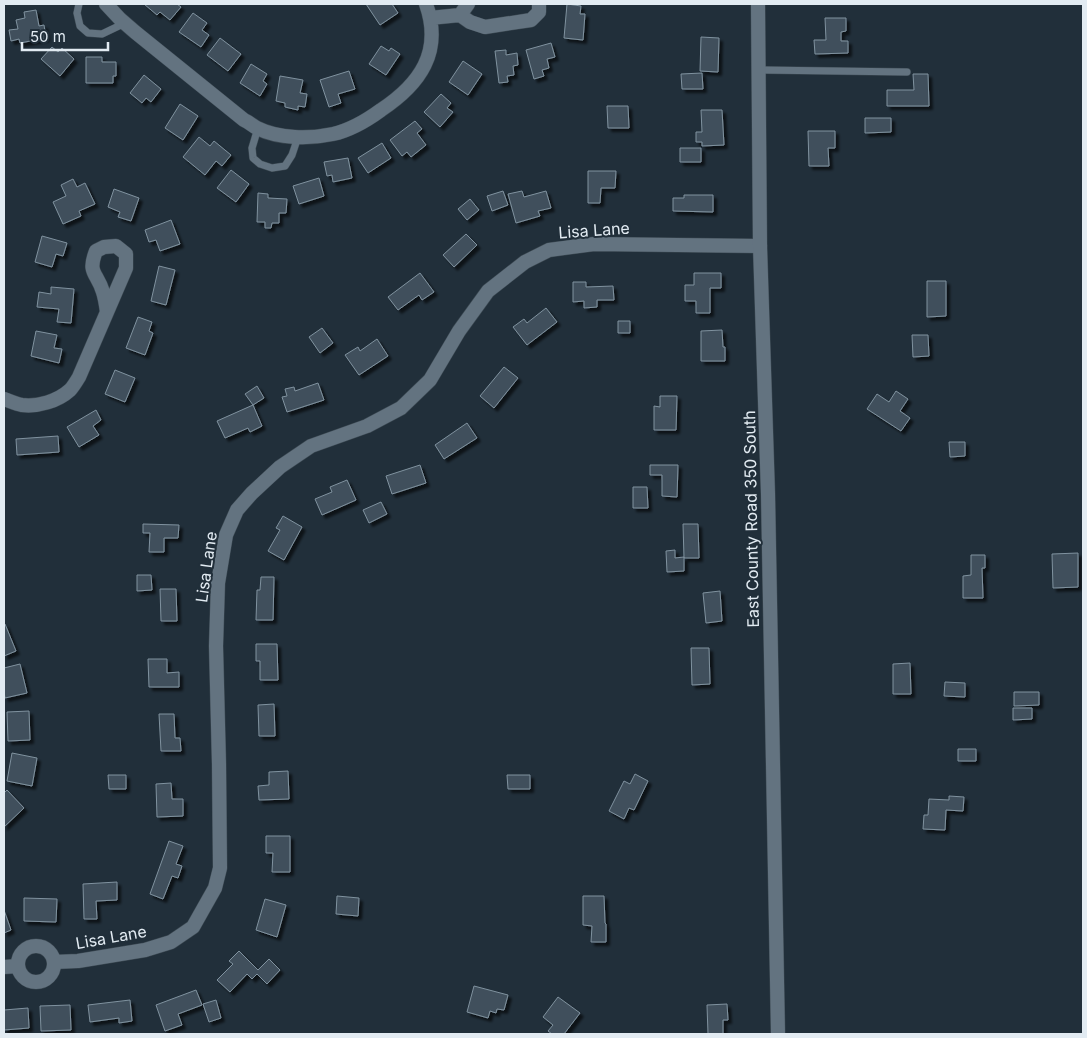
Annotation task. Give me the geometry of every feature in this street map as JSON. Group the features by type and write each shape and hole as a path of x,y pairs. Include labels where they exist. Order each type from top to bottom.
{"street":[{"path":"106,4 125,23 244,120 258,128 273,133 298,137 333,134 362,123 397,99 413,84 423,70 429,56 432,40 430,18 426,4"},
{"path":"430,18 464,9 470,22 485,27 531,20 539,12 540,4"},
{"name":"East County Road 350 South","path":"758,4 760,246 768,503 778,1034"},
{"name":"Lisa Lane","path":"54,962 78,961 145,950 171,942 193,927 215,888 220,868 216,646 218,583 226,535 238,510 252,493 280,467 311,446 367,426 402,408 430,380 488,290 525,262 549,250 594,244 760,246"},
{"path":"4,399 23,405 36,405 60,397 70,389 79,378 107,312"},
{"path":"34,946 46,948 51,953 54,962 53,972 49,977 37,982 26,979 18,966 21,954 26,949 34,946"},
{"path":"4,967 18,966"}],"lane":[{"path":"80,4 77,13 80,26 88,33 102,34 125,23"},
{"path":"759,70 907,72"},
{"path":"258,128 252,148 253,158 260,164 272,168 285,166 292,155 298,137"}],"building":[{"path":"144,4 177,4 181,7 170,20 160,12 157,15"},
{"path":"366,4 392,4 398,13 380,25"},
{"path":"567,4 581,6 580,14 585,14 583,40 564,38"},
{"path":"36,10 39,26 44,25 46,38 20,43 19,39 11,41 9,30 18,29 16,20 25,18 24,12"},
{"path":"193,13 207,23 202,30 209,35 201,47 179,32"},
{"path":"825,18 846,18 846,31 841,32 841,41 848,41 848,53 815,54 814,40 826,40"},
{"path":"701,37 719,38 718,72 700,71"},
{"path":"220,38 241,54 228,71 207,55"},
{"path":"551,43 555,57 547,59 549,68 542,70 544,76 534,79 526,50"},
{"path":"381,46 389,51 391,48 400,54 386,75 369,64"},
{"path":"52,47 58,52 62,48 74,59 60,76 41,59"},
{"path":"506,50 506,55 517,53 518,65 513,66 514,75 507,76 508,82 499,83 495,51"},
{"path":"86,57 102,57 102,62 116,62 116,76 113,76 113,83 86,83"},
{"path":"463,61 482,74 468,95 449,82"},
{"path":"251,64 267,74 263,81 267,84 260,96 240,83"},
{"path":"349,71 355,89 338,94 341,103 329,107 320,80"},
{"path":"702,73 703,89 682,89 681,74"},
{"path":"913,74 928,74 929,106 887,106 887,90 914,90"},
{"path":"144,75 161,89 151,102 146,98 142,103 130,93"},
{"path":"280,76 303,80 300,93 307,94 305,107 298,106 298,110 285,107 285,103 276,101"},
{"path":"441,94 451,103 447,108 453,112 440,127 424,112"},
{"path":"180,104 198,116 183,140 165,128"},
{"path":"607,106 628,106 629,128 608,128"},
{"path":"701,110 722,110 724,145 702,146 702,142 696,142 696,132 702,132"},
{"path":"865,118 891,118 891,132 865,133"},
{"path":"415,121 422,129 417,133 426,145 411,157 407,152 402,156 390,140"},
{"path":"808,131 835,131 835,148 828,148 829,166 809,166"},
{"path":"199,137 210,146 214,141 231,155 222,166 216,161 205,175 183,157"},
{"path":"382,143 391,158 368,173 358,158"},
{"path":"680,148 701,148 701,162 680,162"},
{"path":"348,158 352,178 333,182 332,175 327,176 324,162"},
{"path":"231,170 249,184 236,202 217,188"},
{"path":"588,171 616,171 615,188 601,188 600,203 588,203"},
{"path":"319,178 324,196 299,204 293,186"},
{"path":"73,179 77,187 85,183 95,204 79,211 81,216 63,224 53,202 66,196 61,185"},
{"path":"114,189 139,198 131,221 118,217 120,212 108,207"},
{"path":"503,191 508,205 492,211 487,196"},
{"path":"522,191 524,197 546,191 551,208 538,211 540,216 516,223 508,194"},
{"path":"258,193 268,194 268,198 287,199 286,213 279,213 279,223 272,223 271,228 265,228 265,222 257,222"},
{"path":"684,195 713,195 713,212 673,211 673,198 684,198"},
{"path":"470,199 479,210 467,220 458,209"},
{"path":"171,220 180,244 160,251 156,240 149,242 145,230"},
{"path":"466,234 477,245 454,267 443,255"},
{"path":"42,236 67,243 63,256 56,254 52,267 35,262"},
{"path":"159,266 175,270 166,305 151,301"},
{"path":"420,273 434,292 422,300 419,295 398,310 388,297"},
{"path":"694,273 721,273 721,288 710,288 710,313 696,313 696,301 685,301 685,285 694,285"},
{"path":"927,281 946,281 946,316 927,317"},
{"path":"573,282 586,282 586,287 613,286 614,300 597,300 597,307 584,308 584,301 573,302"},
{"path":"51,287 74,289 71,323 57,322 59,309 37,307 39,292 51,294"},
{"path":"546,308 557,322 527,345 513,327 524,319 527,323"},
{"path":"138,317 152,322 149,331 153,333 145,355 126,348"},
{"path":"618,321 630,321 630,333 618,333"},
{"path":"322,328 333,343 320,353 309,337"},
{"path":"722,330 725,361 701,361 701,331"},
{"path":"36,331 57,335 54,348 62,349 59,363 31,356"},
{"path":"912,335 928,335 929,356 913,357"},
{"path":"377,339 388,356 359,375 345,355 358,347 360,351"},
{"path":"504,367 518,378 494,408 480,396"},
{"path":"115,370 135,378 125,402 105,394"},
{"path":"318,383 324,400 287,412 282,397 287,396 285,389 294,387 295,391"},
{"path":"257,386 264,398 253,405 245,394"},
{"path":"896,391 908,399 900,411 910,418 901,431 867,409 877,394 889,402"},
{"path":"660,396 677,396 676,430 654,430 654,406 660,407"},
{"path":"253,405 262,426 250,432 248,428 225,438 217,421"},
{"path":"96,410 101,420 93,426 99,435 79,447 67,427"},
{"path":"467,423 477,438 444,459 435,445"},
{"path":"58,436 59,452 17,455 16,439"},
{"path":"949,442 965,442 965,456 950,457"},
{"path":"420,465 426,483 392,494 386,476"},
{"path":"650,465 678,465 677,497 662,496 662,475 650,475"},
{"path":"347,480 356,500 322,515 315,499 332,492 330,487"},
{"path":"633,487 647,487 648,508 633,508"},
{"path":"381,502 387,514 369,523 363,510"},
{"path":"283,516 302,527 284,560 268,551 280,530 276,528"},
{"path":"143,524 179,525 178,538 164,538 164,552 149,552 150,533 143,533"},
{"path":"683,524 698,524 699,558 684,558"},
{"path":"675,550 675,558 684,557 684,571 667,572 666,551"},
{"path":"1078,553 1078,587 1053,588 1052,554"},
{"path":"971,555 985,555 985,568 982,568 983,598 963,598 963,576 971,575"},
{"path":"137,575 151,575 152,590 137,591"},
{"path":"261,577 274,577 273,620 256,620 257,590 260,590"},
{"path":"160,589 176,589 177,621 161,621"},
{"path":"720,591 722,621 706,623 703,593"},
{"path":"4,624 16,651 4,656"},
{"path":"256,644 277,644 278,680 260,680 260,661 256,661"},
{"path":"691,648 709,648 710,684 692,685"},
{"path":"148,659 167,659 167,673 179,672 179,687 149,687"},
{"path":"910,663 911,694 893,694 893,664"},
{"path":"20,664 27,693 5,698 4,668"},
{"path":"945,682 965,683 965,697 944,696"},
{"path":"1014,692 1039,692 1039,705 1014,706"},
{"path":"274,704 275,736 259,736 258,705"},
{"path":"1013,708 1032,708 1032,719 1013,720"},
{"path":"29,711 30,740 8,741 7,712"},
{"path":"159,714 174,714 175,738 180,738 181,751 161,751"},
{"path":"958,749 976,749 976,761 958,761"},
{"path":"12,753 37,758 32,786 7,781"},
{"path":"288,771 289,799 259,800 258,786 269,785 269,772"},
{"path":"635,774 648,781 634,810 629,808 624,819 609,811 624,781 630,784"},
{"path":"108,775 126,775 126,789 109,789"},
{"path":"507,775 530,775 530,789 508,789"},
{"path":"171,783 172,799 183,799 183,816 157,817 156,784"},
{"path":"7,790 24,808 4,827 4,793"},
{"path":"949,796 964,797 963,811 946,810 945,830 923,829 924,815 928,815 929,799 949,800"},
{"path":"266,836 290,836 290,872 272,872 273,853 266,853"},
{"path":"169,841 183,846 176,864 182,866 178,878 172,876 163,899 150,894"},
{"path":"117,882 117,900 96,901 97,919 84,919 83,884"},
{"path":"337,896 359,898 358,916 336,914"},
{"path":"583,896 604,896 606,942 591,942 592,926 583,925"},
{"path":"24,898 57,899 56,922 24,921"},
{"path":"265,899 286,905 277,937 256,930"},
{"path":"4,910 11,930 4,933"},
{"path":"239,951 258,970 269,959 280,970 267,984 257,974 252,979 247,974 230,992 217,980 233,964 229,961"},
{"path":"474,986 508,995 504,1010 497,1009 496,1013 490,1011 488,1018 467,1012"},
{"path":"196,990 202,1005 178,1014 182,1025 165,1031 156,1005"},
{"path":"558,997 580,1013 564,1034 552,1034 548,1031 553,1025 543,1017"},
{"path":"130,1000 132,1021 119,1023 119,1018 90,1022 88,1005"},
{"path":"216,1000 221,1018 209,1022 203,1004"},
{"path":"727,1004 728,1020 723,1020 723,1034 708,1034 707,1005"},
{"path":"70,1005 71,1030 41,1031 40,1006"},
{"path":"28,1008 29,1028 4,1030 4,1010"}]}
